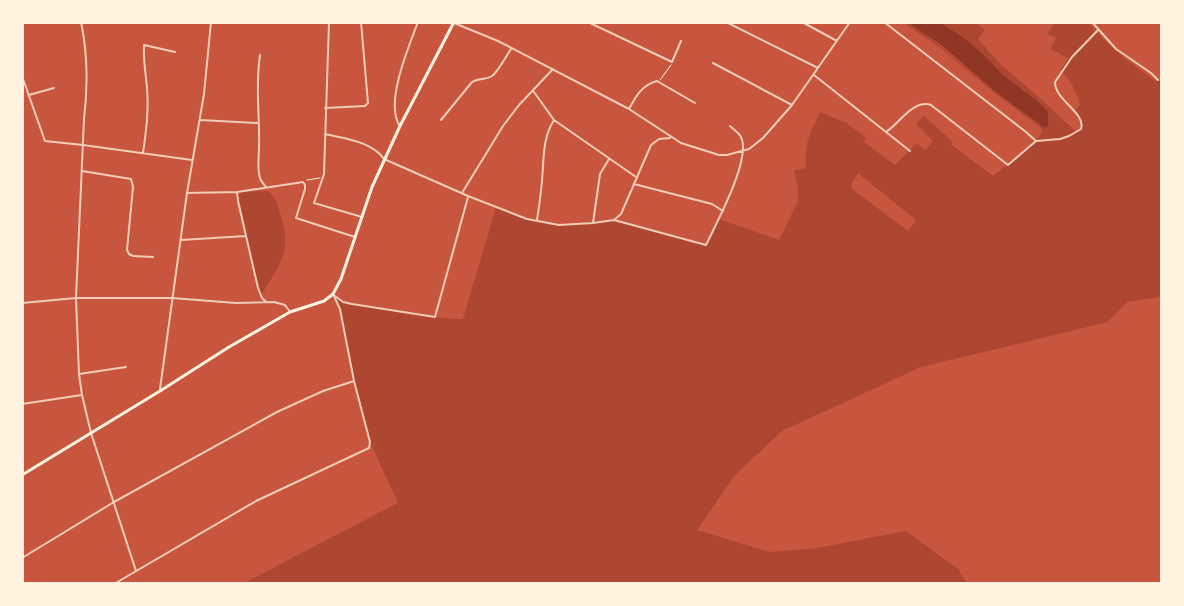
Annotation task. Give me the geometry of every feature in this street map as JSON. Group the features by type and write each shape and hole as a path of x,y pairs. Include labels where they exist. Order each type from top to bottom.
{"main road":[{"path":"22,475 229,347 290,312 324,301 333,294 341,280 372,187 384,160 454,22"}],"street":[{"path":"80,22 87,57 87,91 76,298 79,374 91,434 136,571"},
{"path":"160,391 180,240 200,120 211,22"},
{"path":"329,22 323,178 314,203 362,217"},
{"path":"325,108 359,108 368,103 361,22"},
{"path":"400,126 396,113 397,91 404,56 418,22"},
{"path":"454,22 474,30 629,108 681,143 718,155 727,155 748,149 763,138 792,105 850,22"},
{"path":"588,22 672,62 681,41"},
{"path":"726,22 818,69"},
{"path":"802,22 838,41"},
{"path":"884,22 1036,141"},
{"path":"1092,22 1116,49 1158,80"},
{"path":"886,132 919,104 931,105 1008,165 1036,141 1069,136 1081,129 1082,125 1080,118 1057,93 1055,82 1072,57 1098,30"},
{"path":"143,153 148,88 143,60 144,45 175,52"},
{"path":"441,120 472,82 494,74 511,49"},
{"path":"260,55 258,66 259,176 267,188"},
{"path":"713,63 792,105"},
{"path":"462,193 503,126 519,105 534,92 552,69"},
{"path":"814,75 910,151"},
{"path":"22,76 45,141 192,160"},
{"path":"629,108 642,89 657,81 695,104"},
{"path":"29,95 54,88"},
{"path":"534,92 554,120 636,177"},
{"path":"200,120 258,123"},
{"path":"537,221 544,147 554,120"},
{"path":"325,134 372,147 384,160 468,196 537,221 559,224 614,220 706,245 723,211 740,167 743,144 741,136 730,126"},
{"path":"614,220 626,205 636,177 651,145 659,140 672,138"},
{"path":"592,223 600,174 609,159"},
{"path":"82,171 131,180 133,187 128,254 153,257"},
{"path":"187,193 238,192 303,182 305,190 296,218 355,237"},
{"path":"634,184 712,204 723,211"},
{"path":"238,192 238,201 258,288 266,302"},
{"path":"333,294 343,302 435,317 468,196"},
{"path":"180,240 246,236"},
{"path":"114,584 256,501 367,450 370,442 354,382 340,310 333,294"},
{"path":"22,303 76,298 172,298 236,304 281,303 286,305 290,312"},
{"path":"79,374 126,366"},
{"path":"22,558 114,502 284,408 322,391 354,382"},
{"path":"22,404 82,396"}],"path":[{"path":"657,81 667,72 672,62"},
{"path":"303,182 323,178"}],"shaded area":[{"path":"904,23 917,27 997,93 1045,127 1031,96 1002,74 964,38 941,23 976,23 985,30 978,39 1000,64 1076,132 1081,125 1074,111 1080,105 1073,86 1061,70 1068,58 1050,49 1056,38 1047,34 1055,23 1089,23 1112,47 1129,61 1156,81 1161,80 1161,297 1127,302 1108,322 921,367 782,431 735,475 697,530 770,552 817,548 906,531 958,569 967,583 242,584 398,503 370,442 354,381 340,309 333,294 343,302 435,317 463,319 496,207 546,223 568,225 614,220 706,245 719,219 779,240 798,201 798,188 794,170 806,168 807,145 820,112 847,123 866,138 864,142 895,165 917,143 925,150 933,141 916,124 924,116 953,142 951,144 993,176 1036,141 1042,132 1041,128 939,47","holes":["858,173 916,220 908,231 851,188"]},
{"path":"909,23 941,23 964,38 1002,74 1041,104 1048,112 1048,126 1045,128 997,93 941,45"},
{"path":"267,191 274,196 277,204 283,223 285,245 280,264 261,295 246,235 239,196 240,192"}]}
